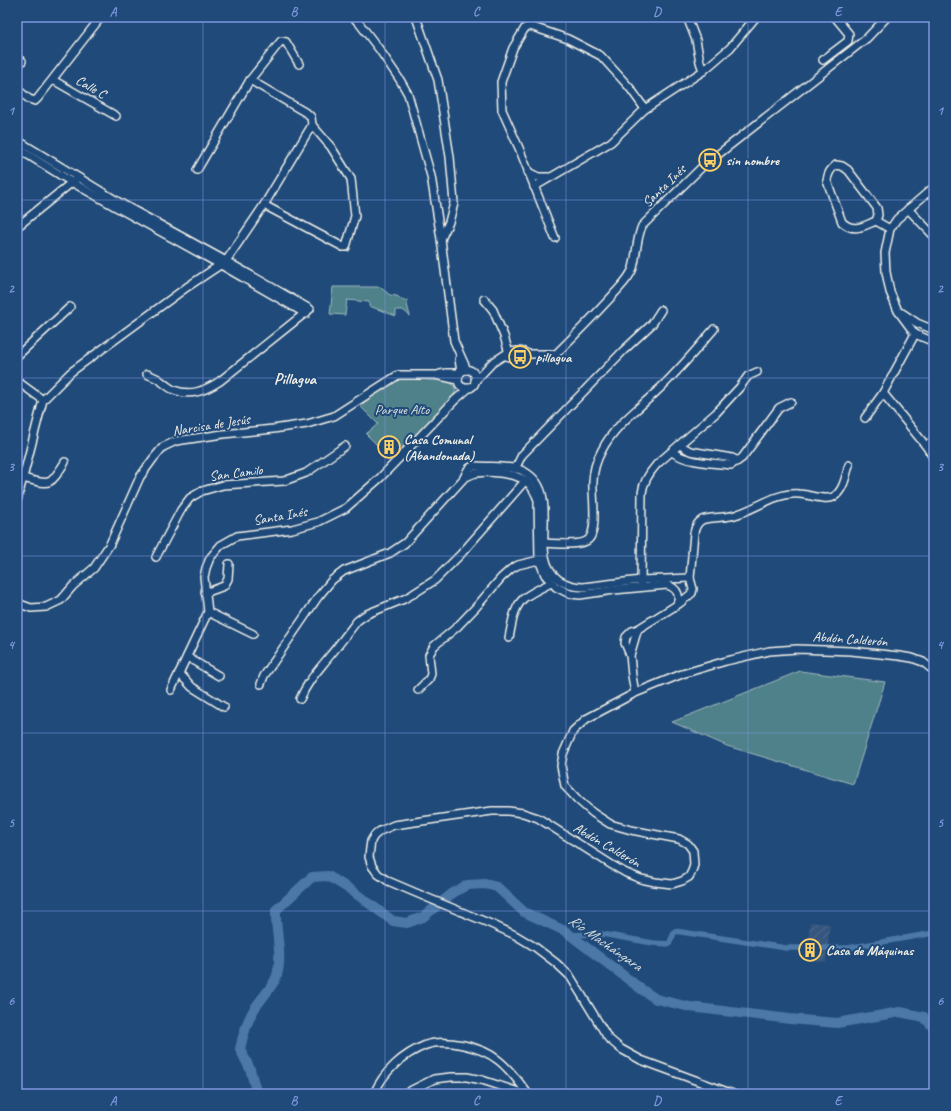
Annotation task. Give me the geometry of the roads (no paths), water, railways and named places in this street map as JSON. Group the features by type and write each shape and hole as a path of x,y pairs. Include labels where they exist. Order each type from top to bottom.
{"street":[{"path":"17,89 29,99 35,101 101,17"},
{"path":"353,17 379,49 408,94 431,176 441,239 454,341 458,352 462,375 462,386 467,388 470,387"},
{"path":"416,17 438,80 450,157 454,203 449,222 441,239"},
{"path":"687,17 696,40 703,71"},
{"path":"534,187 611,142 645,109 703,71 730,48 756,17"},
{"path":"823,60 848,41 849,34 835,17"},
{"name":"Santa Inés","path":"507,355 524,352 528,354 556,354 593,318 625,282 633,268 638,234 642,226 702,167 867,38 887,17"},
{"path":"930,17 934,22"},
{"path":"555,238 502,110 501,82 513,48 525,28 528,26 536,28 568,39 601,56 630,88 645,109"},
{"path":"197,170 250,80 281,40 286,42 299,64"},
{"path":"17,68 22,61"},
{"name":"Calle C","path":"53,80 116,116"},
{"path":"250,80 308,114 311,118 312,126 331,147 351,179 354,216 346,247 343,247 264,205"},
{"path":"17,501 21,480 43,400 70,372 223,263 264,205 312,126"},
{"path":"17,140 75,180"},
{"path":"17,148 308,311 211,387 198,392 186,393 174,390 158,379 147,374"},
{"path":"836,165 842,166 848,170 877,208 878,215 876,221 858,228 846,226 842,222 827,181 830,169 836,165"},
{"path":"528,172 538,177 551,177"},
{"path":"17,227 75,180"},
{"path":"934,187 897,219 890,229 885,253 886,272 890,292 898,311 915,334 934,342"},
{"path":"908,209 934,236"},
{"path":"876,221 890,229"},
{"path":"475,381 492,363 507,355 504,336 493,310 484,299"},
{"path":"17,356 70,307"},
{"path":"515,469 522,456 622,351 652,324 662,310"},
{"path":"898,311 917,323 934,330"},
{"path":"542,543 579,543 587,541 590,538 594,529 592,481 598,456 609,436 656,393 714,329"},
{"path":"865,418 883,393 915,334"},
{"path":"462,375 486,368"},
{"name":"Narcisa de Jesús","path":"17,603 31,608 46,608 61,600 73,586 94,568 110,544 140,477 162,447 176,441 307,424 334,416 398,375 436,375 447,372 462,375"},
{"path":"641,584 642,486 651,471 658,464 716,413 748,376 757,372"},
{"path":"462,375 475,376 475,381"},
{"path":"455,400 462,375"},
{"path":"17,381 43,400"},
{"name":"Santa Inés","path":"208,612 204,577 210,558 221,544 237,536 292,529 318,522 346,508 380,478 455,400 474,384 475,381"},
{"path":"883,393 926,446 934,459"},
{"path":"672,452 678,456 688,459 731,465 738,461 779,408 791,402"},
{"path":"926,446 934,440"},
{"path":"680,445 690,451 732,458 738,461"},
{"name":"San Camilo","path":"156,557 181,510 190,498 202,491 223,485 284,481 306,473 346,446"},
{"path":"21,480 45,483 54,480 65,462"},
{"path":"261,684 264,676 318,597 332,580 344,571 390,553 405,543 464,478 469,468 474,466 515,469 528,474 535,480 541,489 544,498 542,543 539,560 545,575 556,587 575,594 690,578"},
{"path":"635,693 630,655 625,643 626,637 632,631 676,606 692,593 693,589 690,578 695,527 698,523 703,519 735,515 787,494 830,498 840,490 849,466"},
{"path":"464,478 476,473 512,475 519,477 532,487 538,500 542,543 547,565 556,578 569,586 582,587 641,584 667,585 676,589 679,600 676,606"},
{"path":"300,699 312,676 357,621 367,614 414,594 435,580 461,554 525,481"},
{"path":"418,690 429,679 431,674 429,655 434,646 457,627 511,569 518,565 539,560"},
{"path":"205,593 224,586 228,579 229,564"},
{"path":"509,638 512,621 519,604 526,597 551,583"},
{"path":"171,690 208,612 253,634"},
{"name":"Abdón Calderón","path":"733,1094 641,1060 621,1049 608,1038 570,976 535,947 515,935 388,881 378,874 372,866 369,857 374,836 380,831 394,825 492,811 523,813 538,818 626,873 641,879 672,884 689,877 692,871 694,865 693,851 688,844 679,839 610,824 592,813 565,786 561,766 563,754 574,731 586,719 635,693 682,674 726,661 782,649 851,651 899,656 912,658 923,662 934,671"},
{"path":"187,657 219,676"},
{"path":"179,673 192,687 224,707"},
{"path":"374,1094 377,1085 382,1078 404,1056 426,1045 438,1043 459,1044 486,1052 498,1059 507,1067 527,1094"},
{"path":"404,1094 434,1079 467,1077 482,1080 527,1094"}],"waterway":[{"name":"Río Machángara","path":"257,1094 250,1069 240,1049 242,1038 252,1013 276,979 279,967 276,910 312,877 328,876 351,890 393,921 407,923 423,917 453,893 467,885 485,884 497,887 524,912 565,931 656,999 690,1007 837,1023 900,1012 924,1017 934,1030"},
{"path":"571,935 602,934 653,943 669,944 675,931 786,948 848,948 934,933"}],"place":[{"name":"sin nombre","path":"710,160"},
{"name":"pillagua","path":"520,357"},
{"name":"Casa Comunal (Abandonada)","path":"389,447"},
{"name":"Casa de Máquinas","path":"810,950"}],"district":[{"name":"Pillagua","path":"295,379"}],"park label":[{"name":"Parque Alto","path":"402,409"}]}
